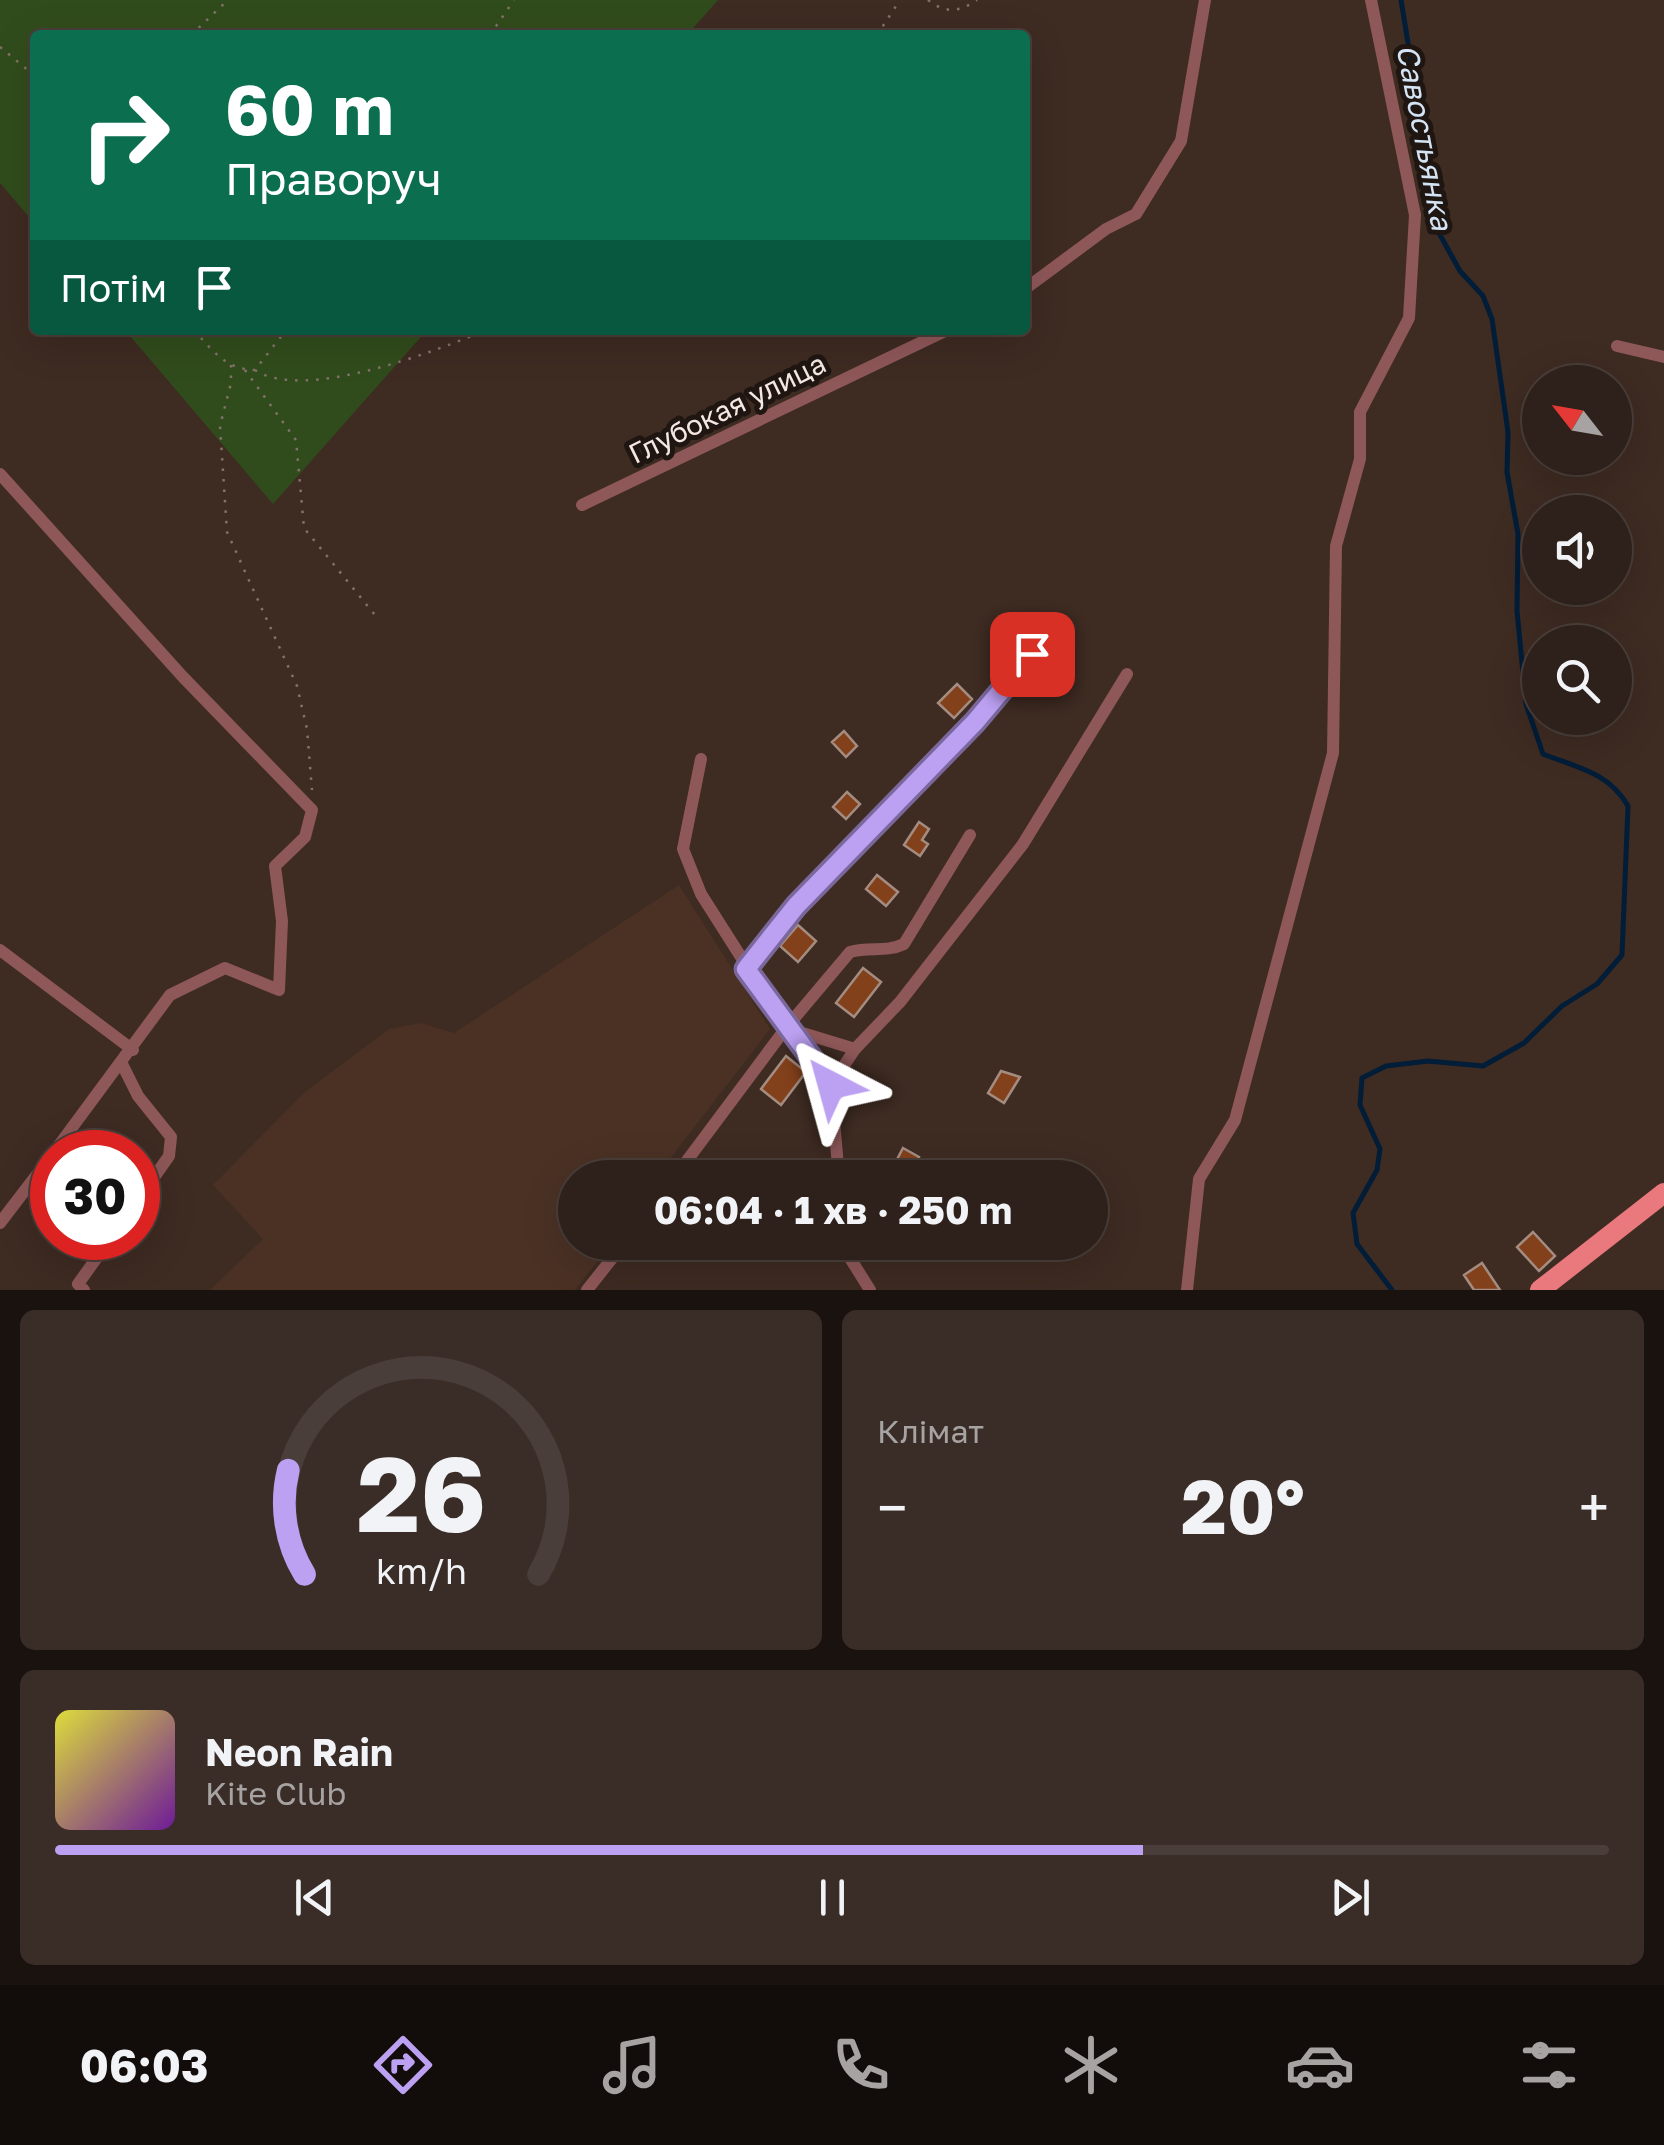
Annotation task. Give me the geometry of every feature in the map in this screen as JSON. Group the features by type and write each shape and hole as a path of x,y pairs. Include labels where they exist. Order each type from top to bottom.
{"main road":[{"path":"1540,1290 1664,1193"}],"street":[{"path":"1030,285 1106,229 1136,214 1181,141 1205,0"},
{"path":"1187,1290 1199,1180 1235,1120 1333,753 1336,546 1360,459 1360,412 1409,318 1415,215 1370,0"},
{"name":"Глубокая улица","path":"582,505 937,335"},
{"path":"1617,346 1664,357"},
{"path":"0,474 183,678 312,810 305,837 275,866 282,921 279,990 224,968 170,995 71,1130"},
{"path":"746,969 796,906 975,722 1032,654"},
{"path":"831,1085 855,1049 900,1002 1023,844 1127,674"},
{"path":"701,760 683,849 701,894 746,969 831,1085 837,1160"},
{"path":"687,1160 786,1028 850,952 866,947 890,951 904,944 970,835"},
{"path":"0,950 133,1050"},
{"path":"786,1028 855,1049"},
{"path":"122,1064 138,1096 171,1137 169,1156 160,1169"},
{"path":"0,1223 30,1184"},
{"path":"84,1290 78,1284 95,1260"},
{"path":"588,1290 611,1260"},
{"path":"851,1260 870,1290"}],"path":[{"path":"195,30 228,0"},
{"path":"493,30 514,0"},
{"path":"881,30 900,0"},
{"path":"928,0 946,10 960,10 977,0"},
{"path":"0,47 30,72"},
{"path":"199,335 230,365 290,382 326,378 469,335"},
{"path":"254,370 282,335"},
{"path":"230,365 231,383 220,426 227,532 297,686 307,729 312,810"},
{"path":"245,370 296,440 304,528 376,616"}],"shaded area":[{"path":"679,885 770,1029 669,1160 558,1160 558,1260 599,1260 575,1290 210,1290 263,1239 213,1185 306,1091 389,1029 421,1023 454,1033"}],"green space":[{"path":"0,0 718,0 691,30 30,30 30,218 0,183"},
{"path":"129,335 423,335 273,504"}],"building":[{"path":"957,684 972,699 954,718 938,703"},
{"path":"844,731 857,746 846,757 832,742"},
{"path":"847,792 860,804 846,819 833,807"},
{"path":"919,822 929,829 922,840 928,844 920,856 904,845"},
{"path":"877,875 898,892 886,906 866,889"},
{"path":"798,925 816,941 798,962 780,946"},
{"path":"863,968 881,982 854,1017 836,1003"},
{"path":"786,1056 806,1072 781,1105 761,1089"},
{"path":"1001,1071 1020,1077 1004,1103 988,1093"},
{"path":"903,1148 919,1157 917,1160 897,1160"},
{"path":"1533,1232 1555,1256 1539,1271 1517,1247"},
{"path":"1482,1263 1500,1290 1474,1290 1464,1275"}],"waterway":[{"name":"Савостьянка","path":"1392,1290 1357,1244 1353,1213 1377,1170 1380,1149 1360,1105 1362,1078 1386,1066 1428,1061 1483,1066 1524,1043 1562,1006 1597,984 1622,955 1628,806 1602,778 1543,754 1526,704 1517,611 1518,534 1507,472 1508,432 1492,319 1483,296 1460,271 1439,233 1401,0"}],"route":[{"path":"831,1085 746,969 796,906 975,722 1014,670 1032,654"}]}
